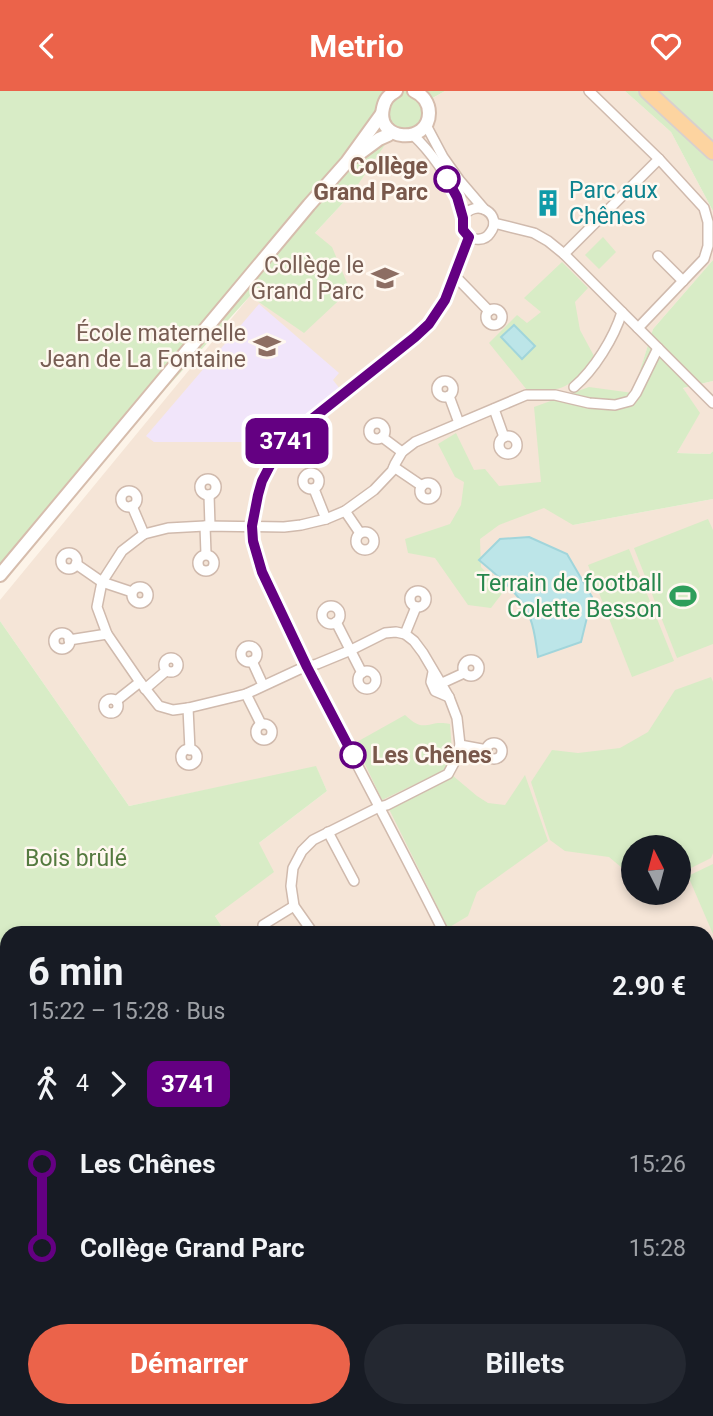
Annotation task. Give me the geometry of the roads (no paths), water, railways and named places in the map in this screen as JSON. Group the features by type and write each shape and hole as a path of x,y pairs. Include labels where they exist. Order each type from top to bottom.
{"main road":[{"path":"0,575 347,162 381,115 384,101 396,91"},
{"path":"648,91 713,152"},
{"path":"381,115 385,125 397,135 413,135 421,131 426,125 429,112 422,94"},
{"path":"347,162 390,131"}],"street":[{"path":"589,91 659,159 704,208 708,222 708,246 704,259 638,328"},
{"path":"413,135 434,159 457,197 463,218 463,230 469,237 486,237 494,223 491,214 454,173 426,125"},
{"path":"564,254 659,159"},
{"path":"463,218 472,208 484,209"},
{"path":"494,223 534,233 564,254 713,403"},
{"path":"440,926 307,667 262,572 253,541 252,526 262,481 276,454 298,430 429,324 445,300 469,237"},
{"path":"658,256 684,281"},
{"path":"455,275 489,311"},
{"path":"574,387 599,358 622,312"},
{"path":"308,926 294,906 291,886 293,868 302,851 313,840 328,832 448,774 455,761 460,745 457,718 449,697 423,653 405,634 385,633 246,694 173,710 159,706 107,634 97,607 102,582 122,551 144,534 207,526 301,525 345,511 374,490 392,471 402,453 424,437 526,395 555,395 589,403 615,405 630,401 658,348"},
{"path":"449,396 459,423"},
{"path":"494,408 505,437"},
{"path":"382,437 402,453"},
{"path":"394,467 422,486"},
{"path":"314,489 326,519"},
{"path":"206,554 209,495"},
{"path":"132,506 144,534"},
{"path":"345,511 360,533"},
{"path":"76,564 102,582 132,592"},
{"path":"405,634 416,607"},
{"path":"336,622 362,673"},
{"path":"69,640 107,634"},
{"path":"252,661 263,685"},
{"path":"116,701 166,671"},
{"path":"433,672 431,682 435,691 449,697"},
{"path":"440,684 464,673"},
{"path":"246,694 261,724"},
{"path":"188,708 190,750"},
{"path":"460,745 486,750"},
{"path":"328,832 354,881"},
{"path":"263,926 294,906"}],"water":[{"path":"514,325 535,346 522,359 501,337"},
{"path":"529,537 567,554 592,597 581,642 538,657 533,627 526,609 508,586 479,560 500,539"}],"place":[{"name":"Collège Grand Parc","path":"447,179"},
{"name":"Parc aux Chênes","path":"548,203"},
{"name":"Collège le Grand Parc","path":"385,278"},
{"name":"École maternelle Jean de La Fontaine","path":"267,346"},
{"name":"Terrain de football Colette Besson","path":"683,596"},
{"name":"Les Chênes","path":"353,755"}],"park label":[{"name":"Bois brûlé","path":"76,858"}]}
